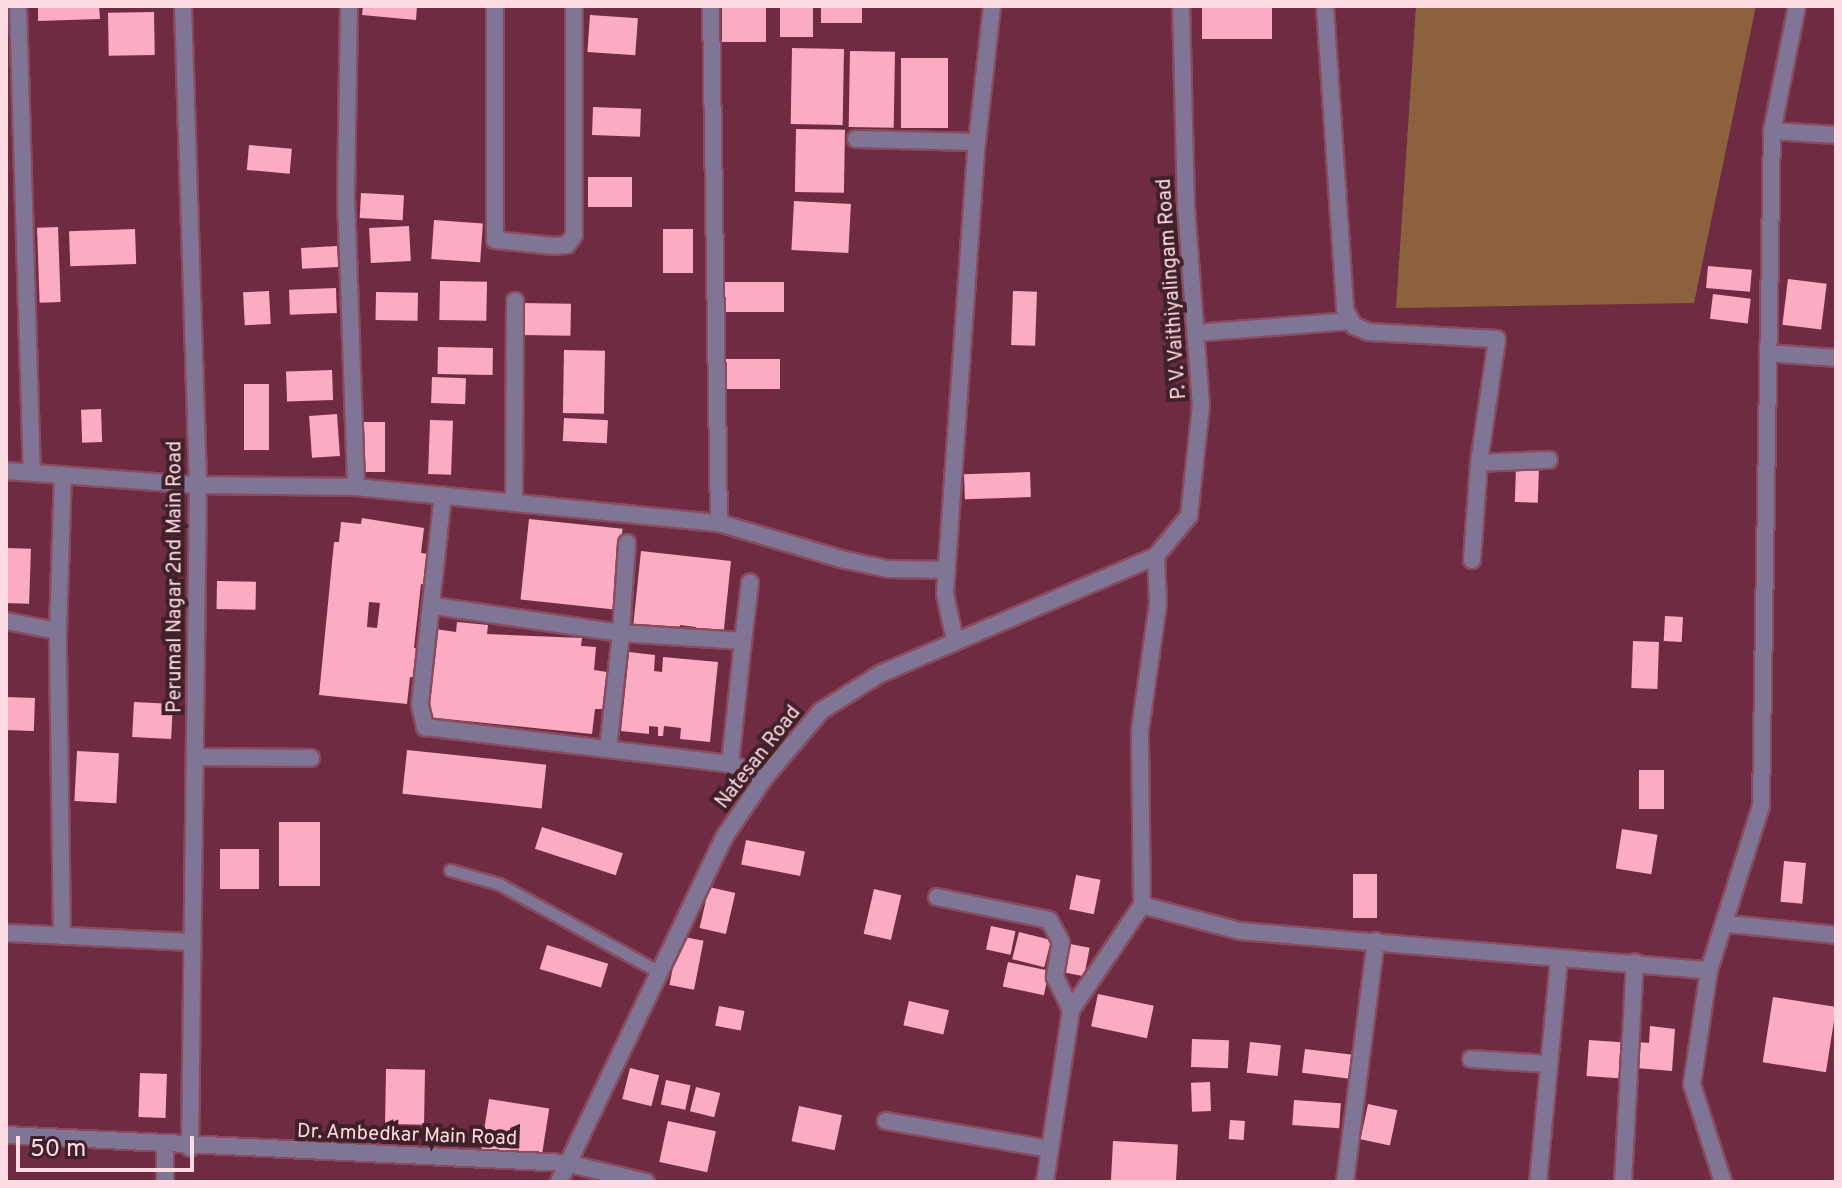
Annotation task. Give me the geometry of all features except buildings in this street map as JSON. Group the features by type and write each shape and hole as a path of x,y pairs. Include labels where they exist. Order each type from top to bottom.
{"street":[{"path":"18,6 32,473"},
{"name":"Perumal Nagar 2nd Main Road","path":"183,6 198,485 190,1148"},
{"path":"349,6 346,197 356,487"},
{"path":"495,6 495,240 554,246 567,245 574,235 574,6"},
{"path":"711,6 719,523"},
{"path":"955,641 945,594 977,142 992,6"},
{"name":"P. V. Vaithiyalingam Road","path":"1156,556 1189,516 1197,476 1201,406 1186,207 1181,6"},
{"path":"1325,6 1345,310 1351,321 1369,332 1497,339 1479,463 1472,560"},
{"path":"1723,1182 1692,1084 1709,970 1728,924 1761,806 1772,131 1797,6"},
{"path":"1772,131 1836,135"},
{"path":"856,139 977,142"},
{"path":"514,502 515,301"},
{"path":"1195,333 1351,321"},
{"path":"1768,353 1836,358"},
{"path":"1479,463 1549,460"},
{"path":"6,471 198,485 356,487 719,523 845,560 888,569 947,570"},
{"path":"62,936 58,631 63,475"},
{"path":"443,495 434,606 420,705 425,727 730,764 765,777"},
{"path":"608,748 627,543"},
{"path":"1045,1182 1071,1010 1142,905 1140,730 1158,603 1156,556"},
{"name":"Natesan Road","path":"559,1182 725,836 765,777 821,711 852,688 1156,556"},
{"path":"730,764 750,582"},
{"path":"434,606 621,633 743,641"},
{"path":"6,621 58,631"},
{"path":"195,757 311,758"},
{"path":"937,897 1049,920 1061,942 1055,977 1071,1010"},
{"path":"1142,905 1240,931 1709,970"},
{"path":"1728,924 1836,935"},
{"path":"6,933 193,942"},
{"path":"1345,1182 1376,941"},
{"path":"1538,1182 1559,958"},
{"path":"1623,1182 1635,962"},
{"path":"1471,1059 1549,1064"},
{"path":"886,1121 1050,1149"},
{"name":"Dr. Ambedkar Main Road","path":"6,1135 190,1148 566,1163 646,1182"},
{"path":"165,1146 165,1182"}],"lane":[{"path":"450,870 499,884 659,972"}],"shaded area":[{"path":"1416,6 1756,6 1694,303 1396,308"}]}
